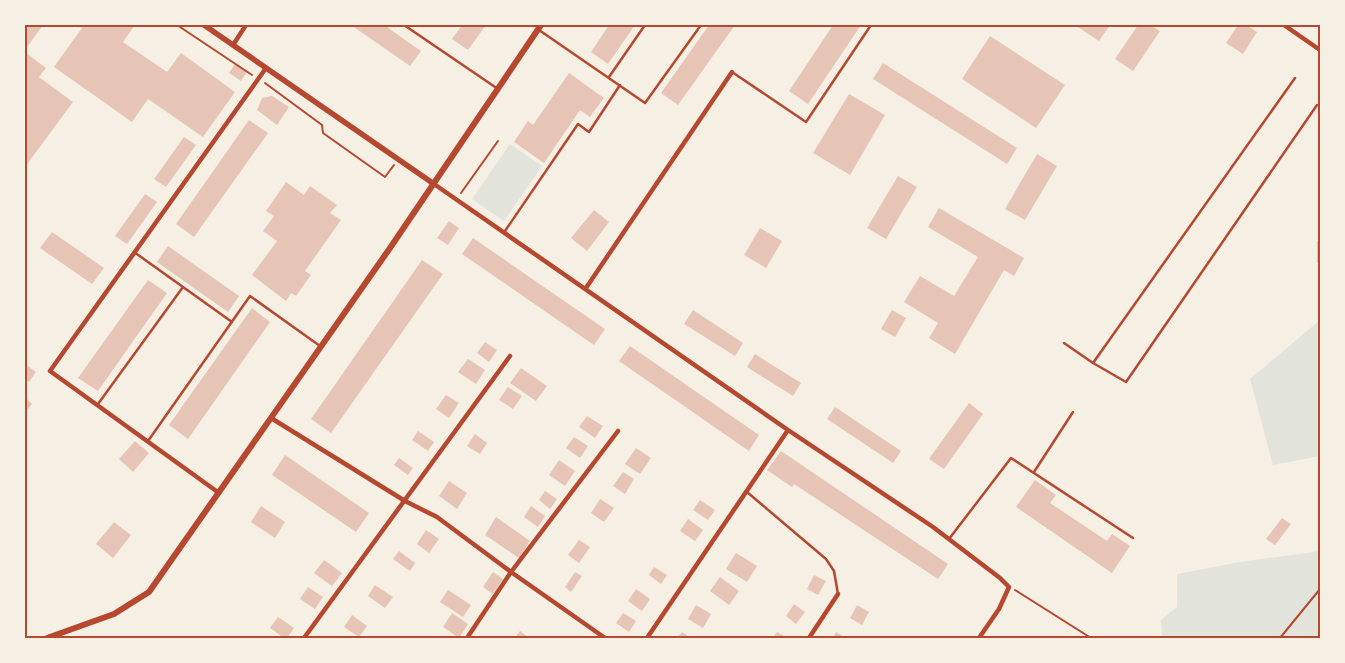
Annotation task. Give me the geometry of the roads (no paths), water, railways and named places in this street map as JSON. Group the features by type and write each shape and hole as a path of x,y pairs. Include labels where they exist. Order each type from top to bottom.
{"main road":[{"path":"46,638 114,614 149,592 434,184 539,27"}],"street":[{"path":"204,25 505,231 788,430 949,539 1009,587 999,609 979,638"},
{"path":"233,44 246,25"},
{"path":"1284,25 1320,50"},
{"path":"219,493 50,371 266,68"},
{"path":"586,288 732,72"},
{"path":"304,638 510,356"},
{"path":"271,418 405,501 438,517 511,572 605,638"},
{"path":"647,638 788,430"},
{"path":"467,638 511,572 618,431"},
{"path":"809,638 838,594"}],"lane":[{"path":"404,25 498,89"},
{"path":"609,77 645,25"},
{"path":"539,27 645,103 701,25"},
{"path":"732,72 806,122 871,25"},
{"path":"1093,363 1295,78"},
{"path":"505,231 578,124 589,132 620,85"},
{"path":"1064,343 1126,382 1317,105"},
{"path":"134,252 232,322"},
{"path":"98,404 183,287"},
{"path":"148,441 250,296 321,347"},
{"path":"1034,472 1073,412"},
{"path":"949,539 1011,458 1133,538"},
{"path":"746,491 826,559 834,571 838,594"}]}
